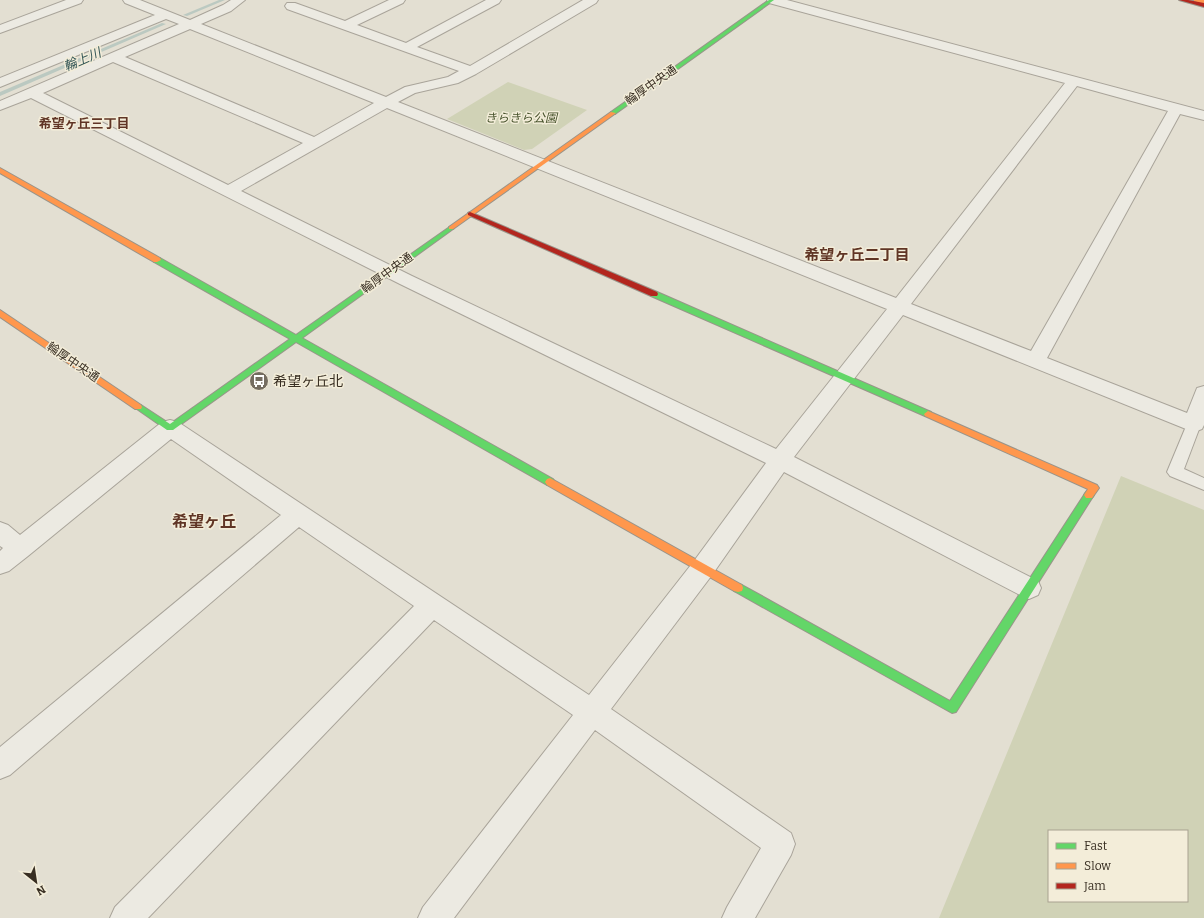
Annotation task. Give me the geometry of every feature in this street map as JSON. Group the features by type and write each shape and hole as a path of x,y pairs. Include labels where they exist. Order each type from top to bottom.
{"main road":[{"name":"輪厚中央通","path":"0,313 170,428 540,163 772,0"},
{"path":"1181,0 1204,5"},
{"path":"1196,0 1204,2"},
{"path":"0,170 294,339 952,708 1094,488 845,377 470,214"}],"street":[{"path":"0,29 77,0"},
{"path":"129,0 1194,424 1204,393"},
{"path":"0,106 227,8 239,0"},
{"path":"304,0 291,6 471,71"},
{"path":"346,26 399,0"},
{"path":"406,48 495,0"},
{"path":"229,191 313,142 410,90 453,80 471,71 592,0"},
{"path":"772,0 1204,116"},
{"path":"0,83 165,14"},
{"path":"113,57 313,142"},
{"path":"434,918 703,568 780,460 1074,81"},
{"path":"31,92 389,271 780,460 1029,588"},
{"path":"1035,361 1176,109"},
{"path":"0,564 170,428 593,713 780,844 738,918"},
{"path":"0,765 298,514"},
{"path":"0,532 20,549"},
{"path":"126,918 432,605"}],"lane":[{"path":"1194,424 1175,472 1204,484"}],"green space":[{"name":"きらきら公園","path":"508,82 587,110 532,149 524,150 447,119"},
{"path":"1121,476 1204,510 1204,918 939,918"}],"waterway":[{"name":"輪上川","path":"185,15 223,0"},
{"name":"輪上川","path":"0,94 164,24"}],"traffic: fast":[{"path":"613,113 772,0"},
{"path":"138,407 170,428 451,228"},
{"path":"157,260 550,482"},
{"path":"654,294 928,414"},
{"path":"738,588 952,708 1089,495"}],"traffic: slow":[{"path":"1196,0 1204,2"},
{"path":"451,228 613,113"},
{"path":"0,170 157,260"},
{"path":"0,313 138,407"},
{"path":"928,414 1094,488 1089,495"},
{"path":"550,482 738,588"}],"traffic: jam":[{"path":"1181,0 1204,5"},
{"path":"470,214 654,294"}],"place":[{"name":"希望ヶ丘北","path":"259,381"}],"district":[{"name":"希望ヶ丘三丁目","path":"84,123"},
{"name":"希望ヶ丘二丁目","path":"857,255"},
{"name":"希望ヶ丘","path":"204,521"}]}
